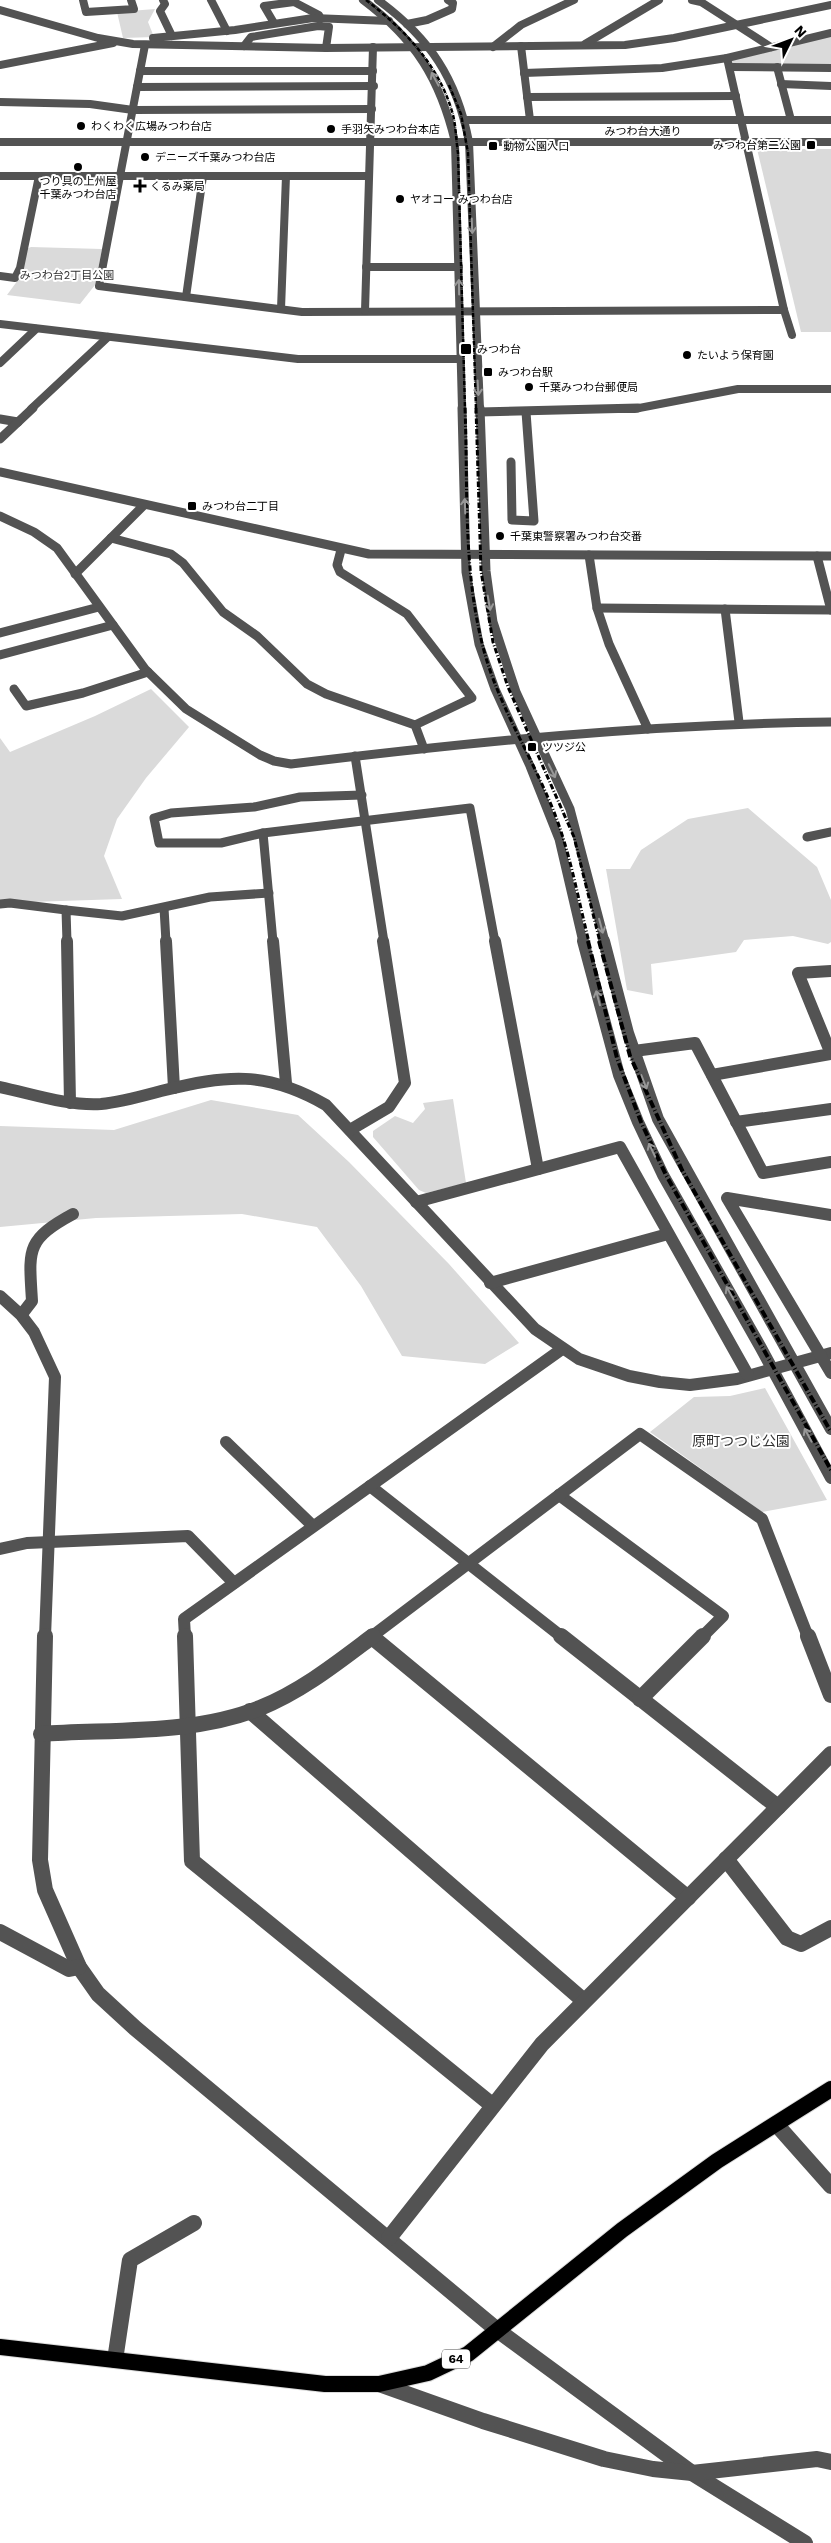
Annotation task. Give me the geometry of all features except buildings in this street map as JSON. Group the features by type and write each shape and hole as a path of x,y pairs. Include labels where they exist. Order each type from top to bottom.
{"main road":[{"name":"64","path":"0,2347 326,2384 379,2384 428,2372 468,2354 496,2329 622,2230 717,2161 831,2089"}],"street":[{"path":"83,0 86,12 134,9 132,0"},
{"path":"163,0 165,4 160,10 172,36"},
{"path":"211,0 227,31"},
{"path":"363,0 389,21 414,47 430,69 441,90 450,114 455,142 460,311 459,360 466,555 470,598 479,644 495,689 519,740 559,840 583,941 619,1075 663,1175 831,1478"},
{"path":"377,0 407,24 429,47 443,67 459,98 469,142 487,599 497,642 513,686 569,806 634,1051 658,1119 831,1429"},
{"path":"407,24 427,20 452,9 453,3 448,0"},
{"path":"493,47 515,28 536,16 574,0"},
{"path":"648,0 657,1"},
{"path":"692,0 701,2 771,47"},
{"path":"701,2 713,0"},
{"path":"583,46 657,1"},
{"path":"274,23 263,3 294,2 319,15 321,18"},
{"path":"0,10 121,43 145,45 326,48 493,47 583,46 654,41 831,4"},
{"path":"0,65 121,43 227,31 274,23 321,18 389,21"},
{"path":"244,46 251,37 318,26 329,27 326,48"},
{"path":"524,73 662,68 727,58 831,33"},
{"path":"145,45 99,286 302,312 784,310"},
{"path":"521,46 530,120"},
{"path":"365,311 368,176 374,86 373,47"},
{"path":"727,58 784,310 792,335"},
{"path":"730,67 831,68"},
{"path":"777,68 791,120"},
{"path":"140,71 373,71"},
{"path":"781,84 831,86"},
{"path":"137,87 374,86"},
{"path":"527,96 736,96"},
{"path":"0,102 90,104 133,110 372,109"},
{"path":"464,120 831,120"},
{"name":"みつわ台大通り","path":"0,142 831,142"},
{"path":"0,176 368,176"},
{"path":"0,276 15,278 20,268 39,176"},
{"path":"186,297 203,176"},
{"path":"281,309 286,176"},
{"path":"366,268 459,267"},
{"path":"0,324 298,359 459,360"},
{"path":"0,363 36,328"},
{"path":"0,439 108,337"},
{"path":"479,412 634,409 738,389 831,389"},
{"path":"511,462 512,520 534,521 526,412"},
{"path":"0,419 18,422"},
{"path":"0,472 341,550 369,554 831,556"},
{"path":"75,574 144,505"},
{"path":"0,516 34,532 57,548 148,672 186,709 274,762 291,764 519,740 739,722 831,722"},
{"path":"111,538 171,554 183,564 223,612 257,636 289,669 307,684 326,694 415,725 472,698 407,614 340,572 337,566 341,550"},
{"path":"589,555 597,608 612,651 648,729"},
{"path":"597,608 831,610 817,556"},
{"path":"0,633 99,607"},
{"path":"725,609 739,722"},
{"path":"0,655 113,625"},
{"path":"14,689 26,706 83,693 148,672"},
{"path":"415,725 424,750"},
{"path":"350,1130 387,1111 398,1098 405,1083 356,756"},
{"path":"362,794 300,797 254,807 171,813 154,818 159,843 221,843 263,833 470,808 538,1169"},
{"path":"807,837 831,832"},
{"path":"263,833 286,1083"},
{"path":"0,904 10,903 122,916 210,897 269,892"},
{"path":"164,908 174,1088"},
{"path":"66,910 70,1102"},
{"path":"712,1075 831,1054 798,972 831,970"},
{"path":"634,1051 695,1043 763,1173 831,1162"},
{"path":"0,1087 70,1102 94,1104 117,1102 225,1078 247,1077 286,1083 307,1092 326,1105 490,1283 535,1329 562,1349 607,1369 673,1383 705,1384 826,1355"},
{"path":"736,1122 831,1110"},
{"path":"416,1202 620,1147 748,1375"},
{"path":"831,1215 727,1198 826,1355 831,1373"},
{"path":"22,1314 32,1301 30,1248 39,1234 48,1226 73,1214"},
{"path":"490,1283 668,1234"},
{"path":"0,1296 22,1314 38,1336 55,1377 41,1734 40,1860 45,1890 79,1967 98,1994 135,2028 496,2329 692,2473 805,2543"},
{"path":"492,2105 192,1861 184,1619 562,1349"},
{"path":"41,1734 186,1724 250,1711 285,1697 316,1679 640,1434 762,1519 827,1672 831,1695"},
{"path":"226,1442 314,1526"},
{"path":"370,1486 778,1807"},
{"path":"559,1495 723,1616 640,1698"},
{"path":"0,1549 27,1544 188,1536 234,1583"},
{"path":"372,1637 688,1898"},
{"path":"250,1711 584,2001"},
{"path":"389,2238 542,2044 831,1754"},
{"path":"726,1859 787,1938 801,1944 831,1928"},
{"path":"0,1932 69,1970 79,1967"},
{"path":"776,2124 831,2186"},
{"path":"115,2360 130,2260 194,2223"},
{"path":"379,2384 483,2421 604,2459 654,2470 692,2473 818,2459 831,2462"}],"green space":[{"path":"155,9 148,22 154,37 123,38 117,12"},
{"path":"831,36 831,67 733,65 730,59"},
{"path":"757,149 831,149 831,332 801,332"},
{"name":"みつわ台2丁目公園","path":"31,247 102,249 95,285 80,304 7,295 18,280 26,249"},
{"path":"151,689 189,727 146,778 117,819 104,856 122,899 0,903 0,738 10,752 95,716"},
{"path":"748,808 817,867 831,900 831,942 828,944 793,936 744,940 736,952 651,964 653,995 627,990 606,869 630,869 641,850 688,819"},
{"path":"453,1099 466,1183 426,1193 419,1190 373,1137 373,1131 395,1116 413,1123 425,1109 423,1103"},
{"path":"211,1100 298,1115 349,1162 449,1264 519,1343 485,1364 402,1356 361,1286 317,1227 242,1214 96,1218 0,1227 0,1126 114,1130"},
{"name":"原町つつじ公園","path":"765,1388 827,1500 762,1512 650,1432 694,1397 730,1396"}],"railway":[{"path":"366,0 394,24 419,50 439,81 453,115 458,153 465,409"},
{"path":"449,85 461,114 468,153 476,409"},
{"path":"465,408 469,556 476,614 482,643 503,703 556,817 567,852 589,942"},
{"path":"476,408 481,571 493,642 508,687 574,837 600,942"},
{"path":"588,941 617,1058 641,1122 666,1175 831,1470"},
{"path":"599,941 630,1056 682,1170 831,1432"}],"place":[{"name":"わくわく広場みつわ台店","path":"81,126"},
{"name":"手羽矢みつわ台本店","path":"331,129"},
{"name":"みつわ台第二公園","path":"811,145"},
{"name":"動物公園入口","path":"493,146"},
{"name":"デニーズ千葉みつわ台店","path":"145,157"},
{"name":"つり具の上州屋 千葉みつわ台店","path":"78,167"},
{"name":"くるみ薬局","path":"140,186"},
{"name":"ヤオコー みつわ台店","path":"400,199"},
{"name":"みつわ台","path":"466,349"},
{"name":"たいよう保育園","path":"687,355"},
{"name":"みつわ台駅","path":"488,372"},
{"name":"千葉みつわ台郵便局","path":"529,387"},
{"name":"みつわ台二丁目","path":"192,506"},
{"name":"千葉東警察署みつわ台交番","path":"500,536"},
{"name":"ツツジ公","path":"532,747"}]}
